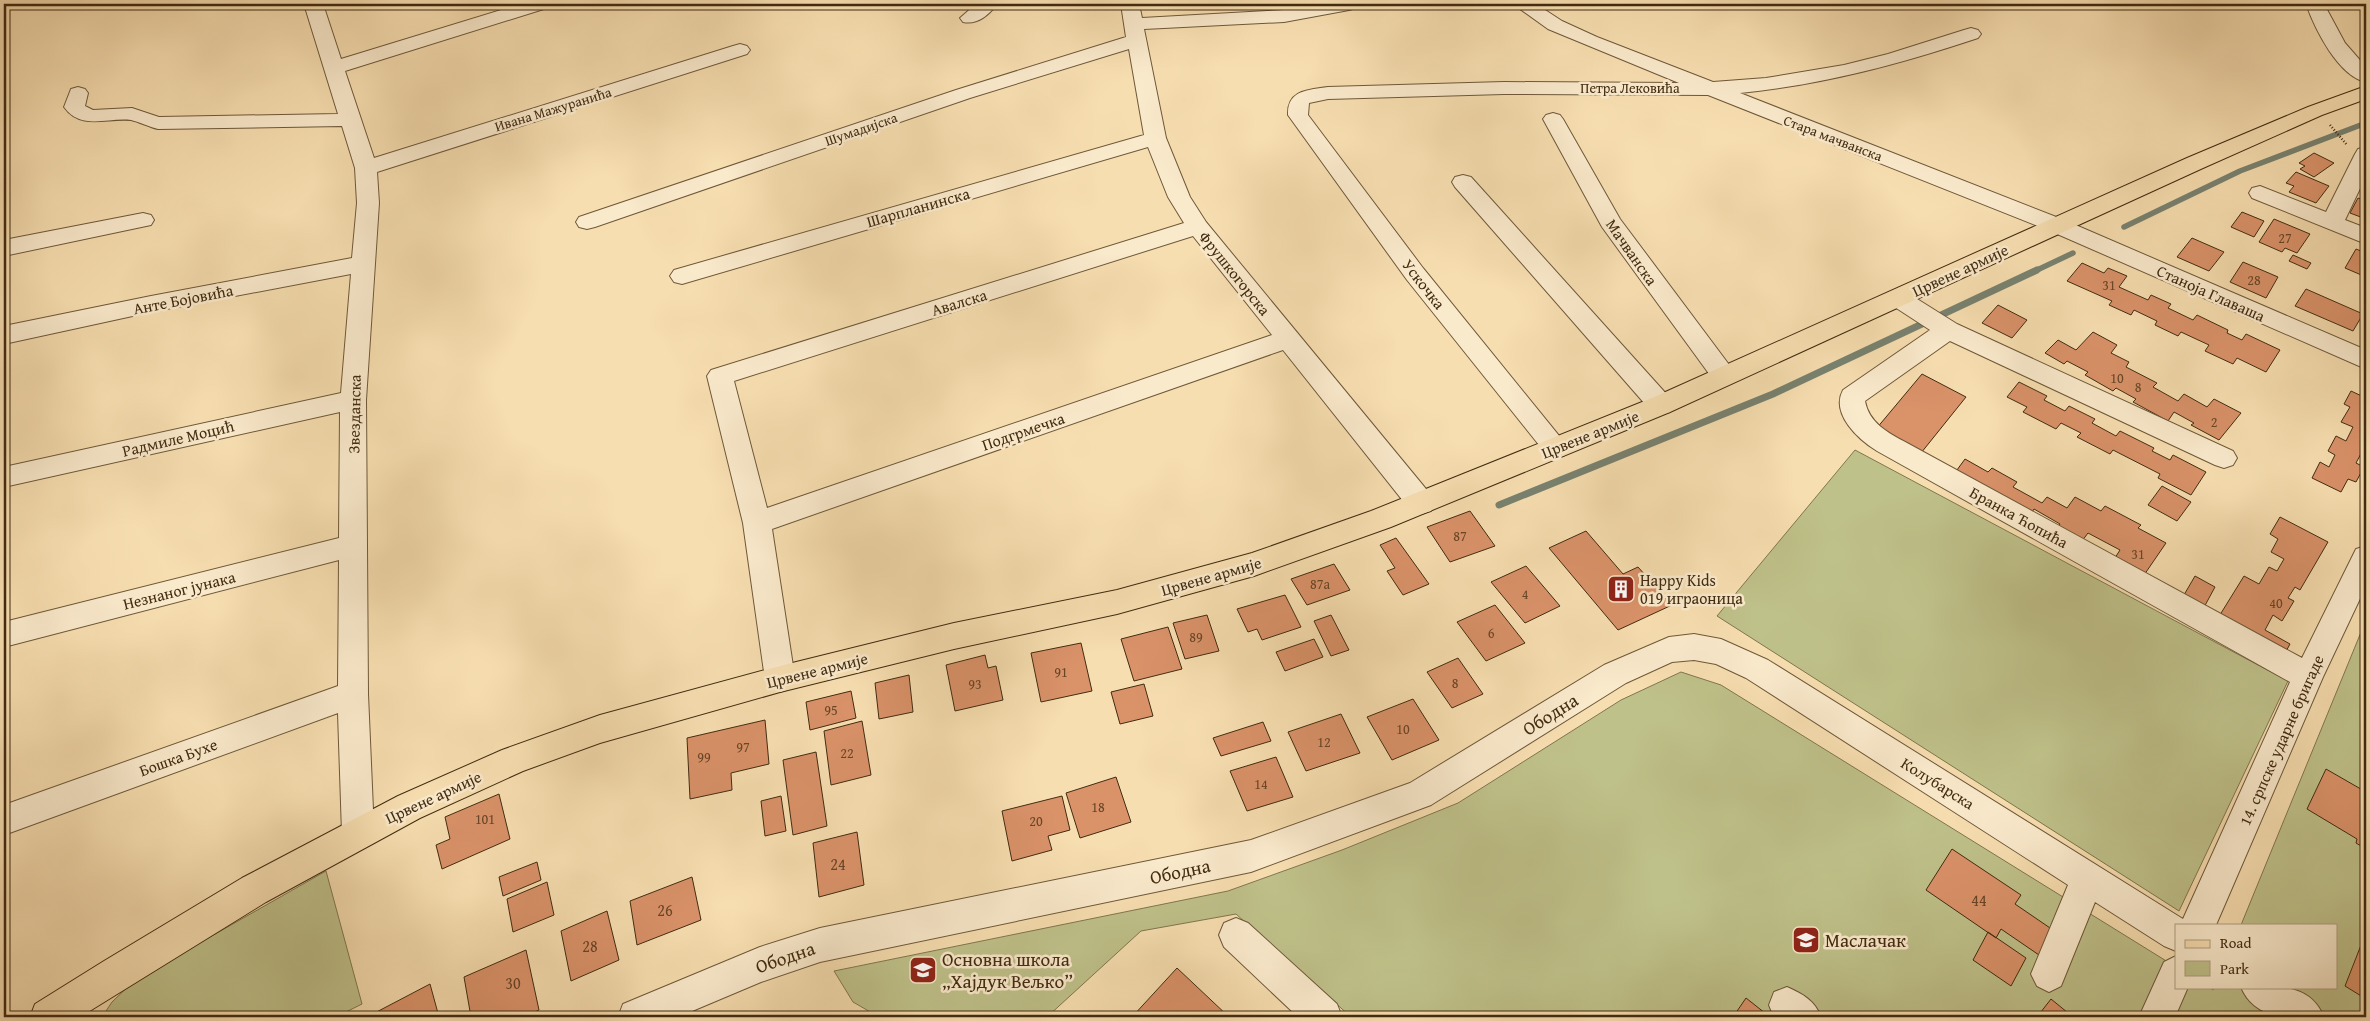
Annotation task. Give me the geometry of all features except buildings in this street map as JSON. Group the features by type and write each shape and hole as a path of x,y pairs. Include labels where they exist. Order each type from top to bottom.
{"main road":[{"name":"Црвене армије","path":"48,1017 116,973 254,890 358,833 461,783 556,744 600,729 780,679 954,636 1117,602 1254,564 1421,502 1661,405 2056,225 2315,111 2366,92"}],"street":[{"name":"Звезданска","path":"313,4 366,168 368,203 352,400 354,545 353,694 358,833"},
{"path":"334,68 540,4"},
{"path":"970,18 987,4"},
{"name":"Шумадијска","path":"587,222 953,98 1134,22 1284,16 1349,4"},
{"name":"Стара мачванска","path":"1523,4 1555,25 1612,49 1714,89 1766,112 2056,225"},
{"path":"2315,4 2326,29 2341,54 2348,63 2366,76"},
{"name":"Фрушкогорска","path":"1134,22 1155,138 1179,196 1198,227 1421,502"},
{"name":"Петра Лековића","path":"1298,116 1296,104 1300,100 1307,96 1328,94 1484,87 1714,89 1764,85 1847,72 1905,56 1971,34"},
{"name":"Ивана Мажуранића","path":"366,168 740,50"},
{"path":"1764,85 1760,96 1766,112"},
{"path":"78,93 74,107 77,111 88,116 131,114 158,123 350,120"},
{"name":"Ускочка","path":"1298,116 1415,274 1556,448"},
{"name":"Мачванска","path":"1553,119 1610,222 1638,263 1724,376"},
{"name":"Шарпланинска","path":"682,276 1155,138"},
{"path":"2332,223 2366,154"},
{"path":"1462,182 1661,405"},
{"path":"2260,193 2366,237"},
{"path":"4,248 144,220"},
{"name":"Станоја Главаша","path":"2056,225 2366,360"},
{"name":"Авалска","path":"757,523 720,376 1198,227"},
{"name":"Анте Бојовића","path":"4,335 151,304 362,264"},
{"path":"1898,298 1948,330 2224,458"},
{"name":"Бранка Ћопића","path":"1948,330 1852,397 1852,409 1864,430 2308,677"},
{"name":"Подгрмечка","path":"757,523 1288,339"},
{"name":"Радмиле Моцић","path":"4,477 352,400"},
{"path":"757,523 780,679"},
{"name":"Незнаног јунака","path":"4,635 354,545"},
{"name":"14. српске ударне бригаде","path":"2198,924 2308,677 2366,557"},
{"name":"Колубарска","path":"1694,647 1721,652 1757,669 2175,933"},
{"name":"Ободна","path":"636,1017 760,965 820,945 1251,856 1420,794 1615,674 1669,650 1694,647"},
{"name":"Бошка Бухе","path":"4,820 353,694"},
{"path":"2050,974 2088,878"},
{"path":"1236,935 1324,1017"},
{"path":"2157,1017 2175,976"},
{"path":"2262,988 2306,1017"}],"path":[{"path":"2329,124 2343,138"}],"green space":[{"path":"1855,450 2288,681 2179,911 1717,616"},
{"path":"2366,620 2366,1017 1351,1017 1236,914 1141,931 1047,1017 879,1017 853,1002 834,971 1228,891 1342,850 1458,803 1621,700 1681,672 1721,685 2175,966 2175,988 2210,988 2213,990 2214,988 2338,988 2338,924 2241,924"},
{"path":"326,871 362,1004 336,1017 102,1017 112,1002 136,979"}],"waterway":[{"path":"2124,227 2240,171 2366,123"},
{"path":"2035,271 2073,253"},
{"path":"1499,505 1773,394 2037,270"}],"place":[{"name":"Happy Kids 019 играоница","path":"1621,589"},
{"name":"Маслачак","path":"1806,940"},
{"name":"Основна школа „Хајдук Вељко”","path":"923,970"}]}
